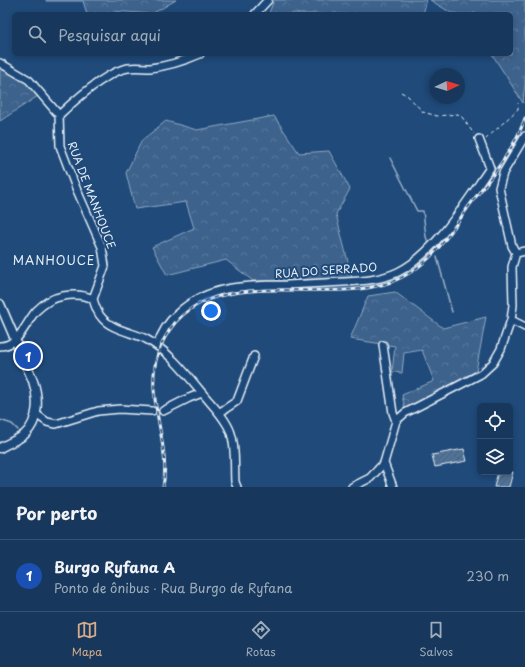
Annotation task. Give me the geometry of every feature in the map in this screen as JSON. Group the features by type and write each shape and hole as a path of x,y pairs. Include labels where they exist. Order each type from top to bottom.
{"main road":[{"path":"0,304 36,390 37,403 36,414 32,424 25,434 0,448"}],"street":[{"path":"257,12 268,0"},
{"path":"0,63 29,80 59,115 78,97 101,81 127,68 150,68 183,62 196,56"},
{"name":"RUA DE MANHOUCE","path":"59,115 60,146 104,255 105,266 93,299"},
{"path":"352,487 370,478 384,463 396,421 404,413 481,374 493,363 501,349 511,320 513,304 512,267 516,253 512,246 499,188 502,173 525,136"},
{"name":"RUA DO SERRADO","path":"157,346 164,329 181,310 195,300 218,290 241,286 370,281 390,276 408,266 424,254 440,236 490,168 479,140"},
{"path":"516,253 525,251"},
{"path":"0,346 4,346 16,340 36,312 45,303 55,298 69,295 84,295 93,299 102,319 108,324 144,338 157,346 191,379 219,413 231,432 233,441 235,482 237,487"},
{"path":"511,320 525,327"},
{"path":"383,345 393,413 396,421"},
{"path":"219,413 237,401 254,356"},
{"path":"163,411 188,398 202,393"},
{"path":"36,414 47,422 56,424 98,410 120,409 152,411"},
{"path":"384,463 393,487"}],"path":[{"path":"401,92 408,96 423,112 437,116 458,114 462,117 479,140 488,138 518,109 518,103"}],"green space":[{"path":"176,0 155,12 86,12 83,1 46,1"},
{"path":"274,0 427,0 424,12 269,12"},
{"path":"430,0 525,0 525,84 523,103 493,56 513,56 513,12 450,12"},
{"path":"0,69 12,73 27,81 38,96 0,121"},
{"path":"274,116 299,153 329,151 350,189 336,214 352,278 253,281 226,260 167,275 152,247 194,228 186,202 135,209 126,173 142,140 166,121 197,130"},
{"path":"395,292 443,328 486,317 476,371 405,409 402,395 434,381 422,350 404,353 402,373 392,372 395,346 350,339 368,296"}],"building":[{"path":"464,449 467,461 435,467 432,455"},
{"path":"497,475 512,475 509,487 494,487"}],"waterway":[{"path":"390,158 417,211 423,211 428,242"},
{"path":"437,257 452,312"},
{"path":"0,420 12,424 18,430"}],"railway":[{"path":"163,487 165,469 164,452 155,400 155,365 160,348 178,320 202,303 230,294 262,290 362,289 391,282 406,275 428,259 445,240 508,153 525,118"}],"place":[{"name":"Burgo Ryfana A","path":"28,356"}],"district":[{"name":"MANHOUCE","path":"54,260"}]}
